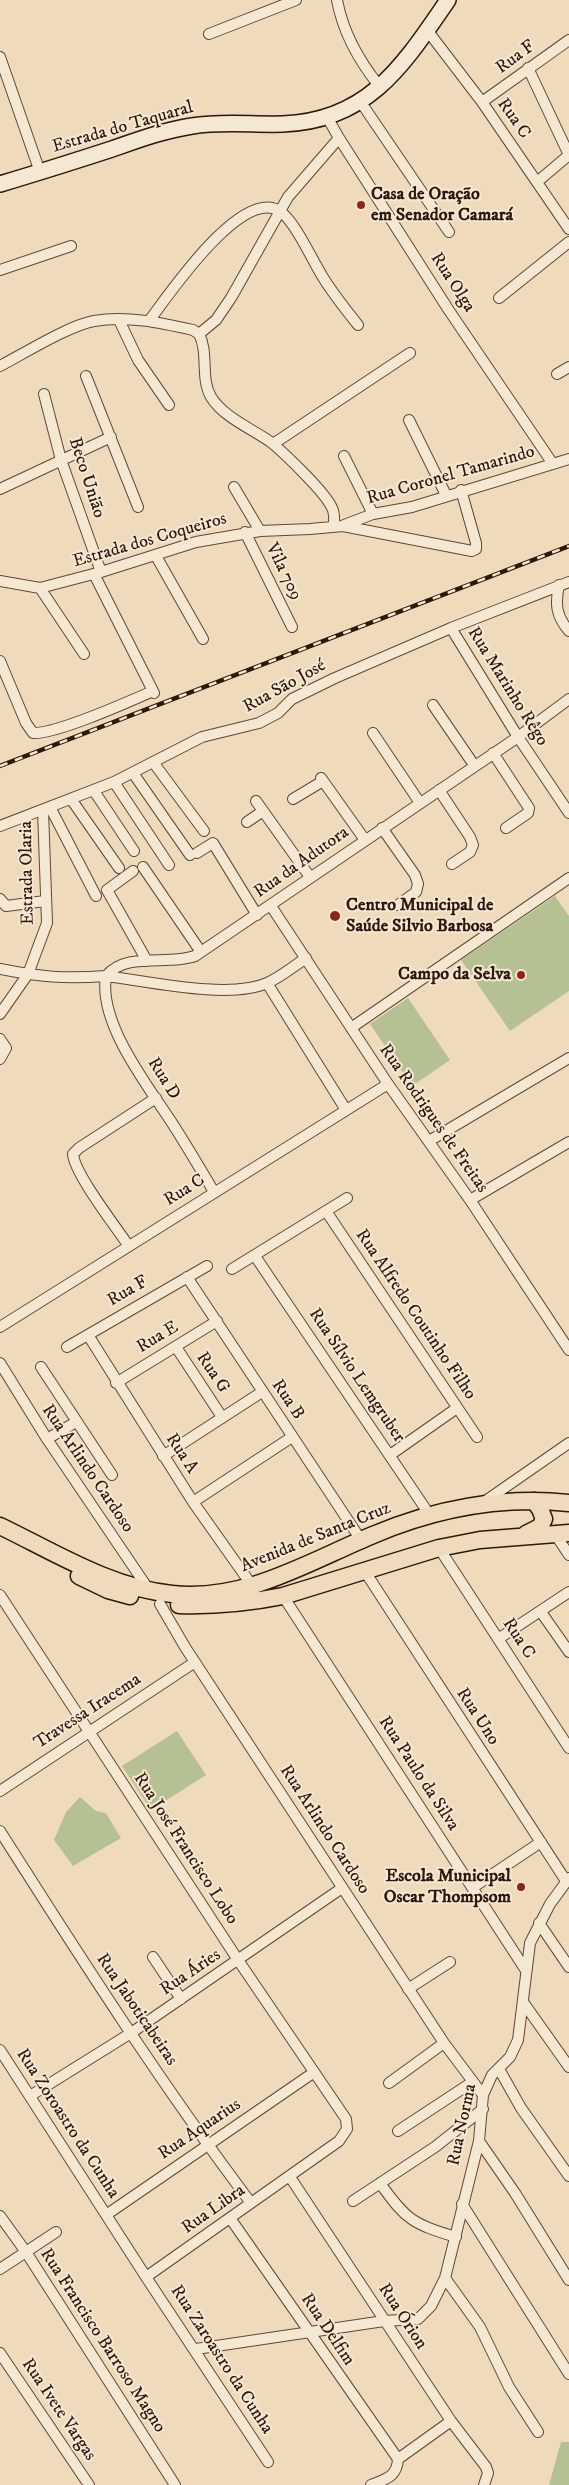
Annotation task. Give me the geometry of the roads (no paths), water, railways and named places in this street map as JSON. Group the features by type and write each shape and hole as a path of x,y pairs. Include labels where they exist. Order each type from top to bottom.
{"main road":[{"name":"Avenida de Santa Cruz","path":"0,1526 86,1568 155,1597 190,1595 253,1587 361,1540 429,1514 478,1506 534,1501 569,1503"},
{"path":"522,1536 536,1530 543,1523 543,1514 534,1501"},
{"name":"Avenida de Santa Cruz","path":"0,1538 108,1590 212,1606 283,1596 439,1548 480,1540 562,1533"},
{"path":"361,1540 357,1553 364,1570"}],"street":[{"path":"209,34 296,0"},
{"path":"337,0 342,20 358,58 380,87"},
{"name":"Estrada do Taquaral","path":"0,184 141,139 191,126 226,123 284,124 327,117 360,101 380,87 406,61 448,0"},
{"name":"Rua C","path":"427,30 482,102 569,229"},
{"name":"Rua F","path":"482,102 569,41"},
{"path":"0,57 40,172"},
{"path":"528,68 569,155 537,182"},
{"path":"360,101 449,232"},
{"name":"Rua Olga","path":"327,117 338,138 448,309 553,464"},
{"path":"199,334 216,320 232,298 288,197 338,138"},
{"path":"149,321 211,245 240,217 259,208 281,211 295,230 323,278 358,325"},
{"path":"561,218 569,210"},
{"path":"499,298 569,242"},
{"path":"0,270 71,246"},
{"path":"119,320 138,360 169,404"},
{"path":"0,366 78,326 92,321 149,321 193,330 199,334 202,343 207,387 211,398 222,409 273,444 333,508 338,526"},
{"path":"273,444 410,353"},
{"path":"557,374 569,367"},
{"path":"86,376 138,507"},
{"name":"Beco União","path":"0,661 21,713 31,731 40,733 154,692 97,573 61,460 44,394"},
{"path":"410,420 446,495"},
{"path":"0,489 111,437"},
{"path":"344,456 372,514"},
{"name":"Rua Coronel Tamarindo","path":"338,526 372,514 412,506 569,459"},
{"path":"234,487 260,531"},
{"name":"Estrada dos Coqueiros","path":"0,580 40,588 156,556 196,542 245,532 260,531 338,526 468,550 476,549 461,490"},
{"name":"Vila 709","path":"245,532 292,627"},
{"path":"156,556 203,639"},
{"path":"564,583 557,610 559,619 569,631"},
{"name":"Rua São José","path":"0,826 94,791 202,737 249,727 264,721 278,713 292,699 305,692 451,628 564,583"},
{"path":"40,588 84,654"},
{"name":"Rua Marinho Rêgo","path":"451,628 518,737 569,813"},
{"name":"Rua da Adutora","path":"0,969 55,978 106,976 121,966 147,961 180,960 201,952 271,906 310,877 474,765 518,737 569,699"},
{"path":"433,705 474,765"},
{"path":"373,732 420,803"},
{"path":"493,753 529,808 528,813 506,828"},
{"path":"153,762 204,831"},
{"path":"133,773 194,854 214,844 256,915"},
{"path":"293,799 322,779 365,840"},
{"path":"114,782 169,865"},
{"path":"440,790 470,837 473,845 470,852 452,864"},
{"path":"94,791 134,852"},
{"path":"71,799 118,868"},
{"path":"256,802 310,877"},
{"path":"47,808 96,896"},
{"name":"Estrada Olaria","path":"0,1014 28,974 46,928 47,808"},
{"path":"247,822 263,811"},
{"path":"382,828 418,884 416,892 398,905"},
{"path":"147,961 107,890 138,869 201,952"},
{"path":"350,1028 569,878"},
{"path":"0,899 6,906 45,901"},
{"name":"Rua Rodrigues de Freitas","path":"271,906 350,1028 470,1200 569,1350"},
{"path":"106,976 188,987 230,990 249,988 267,983 306,958"},
{"name":"Rua D","path":"106,976 104,986 106,998 116,1031 214,1192"},
{"path":"267,983 346,1110"},
{"path":"0,1039 6,1048 0,1060"},
{"path":"429,1140 569,1058"},
{"name":"Rua C","path":"0,1327 128,1245 388,1084"},
{"path":"128,1245 74,1162 73,1154 78,1148 156,1098"},
{"path":"470,1200 569,1142"},
{"path":"232,1269 347,1198"},
{"name":"Rua Alfredo Coutinho Filho","path":"326,1211 477,1437"},
{"name":"Rua Sílvio Lemgruber","path":"255,1256 429,1514"},
{"name":"Rua F","path":"67,1347 207,1266"},
{"name":"Rua B","path":"187,1277 361,1540"},
{"name":"Rua E","path":"116,1382 217,1321"},
{"name":"Rua A","path":"88,1335 193,1502 253,1587"},
{"name":"Rua G","path":"176,1347 222,1417"},
{"name":"Rua Arlindo Cardoso","path":"0,1363 47,1439 155,1597 195,1662 408,1989 471,2083 483,2095"},
{"path":"40,1367 112,1475"},
{"path":"163,1456 262,1392"},
{"path":"390,1455 457,1408"},
{"path":"47,1439 76,1422"},
{"path":"193,1502 292,1437"},
{"path":"478,1506 569,1442"},
{"path":"562,1533 569,1555"},
{"name":"Rua C","path":"439,1548 569,1748"},
{"name":"Rua Uno","path":"364,1570 540,1842 567,1879"},
{"path":"498,1639 542,1612 569,1592"},
{"name":"Rua José Francisco Lobo","path":"0,1595 238,1960 346,2119"},
{"name":"Rua Paulo da Silva","path":"283,1596 525,1969"},
{"path":"542,1612 569,1652"},
{"name":"Travessa Iracema","path":"0,1790 88,1730 195,1662"},
{"name":"Rua Jaboticabeiras","path":"0,1831 4,1846 207,2145 251,2203"},
{"path":"472,1888 540,1842"},
{"name":"Rua Norma","path":"196,2349 310,2331 418,2318 431,2306 445,2278 456,2237 462,2204 479,2141 483,2095 492,2075 515,2050 518,2040 525,1969 530,1943 539,1923 567,1879"},
{"name":"Rua Áries","path":"30,2096 131,2033 342,1888"},
{"path":"539,1923 569,1967"},
{"path":"153,1957 181,1999"},
{"path":"408,1989 450,1962"},
{"path":"522,2002 569,2068"},
{"path":"389,2083 444,2043"},
{"name":"Rua Zoroastro da Cunha","path":"0,2050 106,2214"},
{"path":"499,2069 522,2108 569,2176"},
{"name":"Rua Aquarius","path":"106,2214 313,2073"},
{"path":"398,2132 471,2083"},
{"path":"353,2201 435,2148 483,2109"},
{"name":"Rua Libra","path":"146,2277 339,2141 347,2129 346,2119"},
{"path":"479,2141 515,2193 569,2280"},
{"name":"Rua Órion","path":"290,2176 451,2421 486,2467 488,2473 484,2485"},
{"path":"380,2183 407,2218 428,2228 456,2237"},
{"path":"462,2204 569,2374"},
{"path":"106,2214 146,2277"},
{"name":"Rua Francisco Barroso Magno","path":"0,2216 26,2252 175,2485"},
{"name":"Rua Delfim","path":"230,2218 398,2460"},
{"path":"0,2269 56,2232"},
{"name":"Rua Zaroastro da Cunha","path":"146,2277 196,2349 268,2462"},
{"path":"445,2278 480,2327 509,2387 538,2432"},
{"name":"Rua Ivete Vargas","path":"0,2353 84,2483"},
{"path":"371,2485 391,2477 397,2469 398,2460 451,2421"}],"railway":[{"path":"0,766 569,546"}],"place":[{"name":"Casa de Oração em Senador Camará","path":"361,205"},
{"name":"Centro Municipal de Saúde Silvio Barbosa","path":"335,916"},
{"name":"Campo da Selva","path":"521,975"},
{"name":"Escola Municipal Oscar Thompsom","path":"521,1887"}]}
